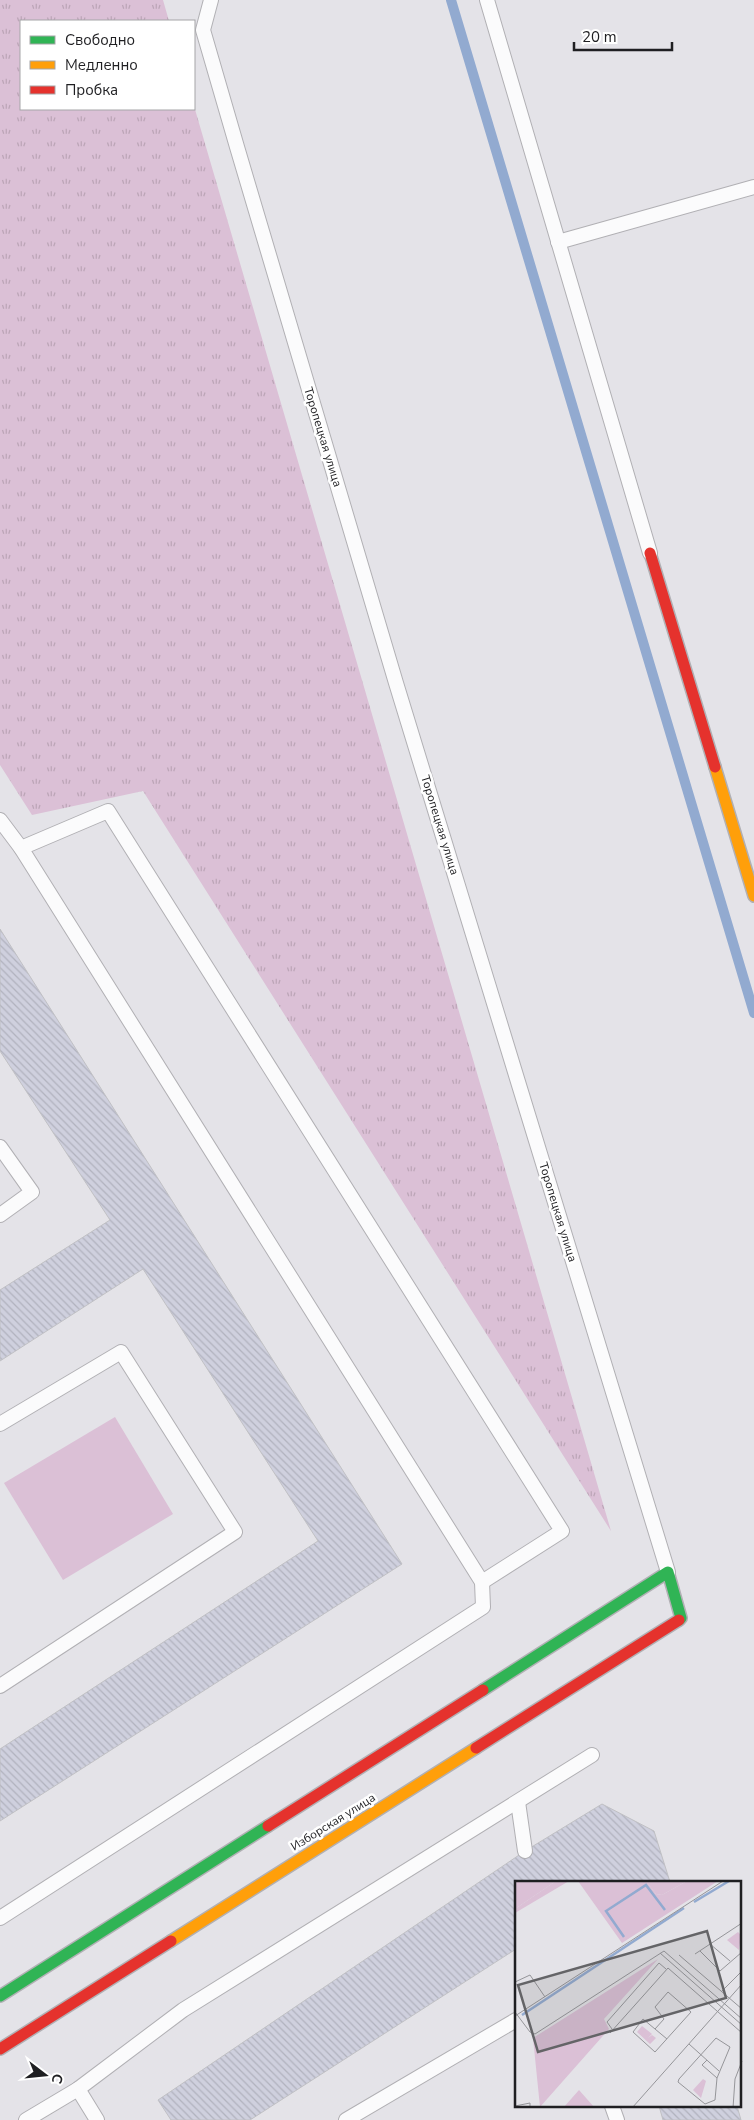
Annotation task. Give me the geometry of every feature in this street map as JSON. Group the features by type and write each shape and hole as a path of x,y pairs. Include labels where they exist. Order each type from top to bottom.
{"street":[{"path":"650,553 754,896"},
{"name":"Торопецкая улица","path":"668,1572 680,1618"},
{"path":"0,1996 668,1572"},
{"name":"Изборская улица","path":"0,2049 680,1618"}],"lane":[{"name":"Торопецкая улица","path":"210,0 203,30 396,683 668,1572"},
{"path":"487,0 650,553"},
{"path":"558,242 754,188"},
{"path":"21,848 108,811 552,1514 562,1531 482,1582"},
{"path":"0,820 21,848 482,1582 483,1607 0,1918"},
{"path":"0,1147 32,1192 0,1215"},
{"path":"0,1424 121,1352 235,1532 0,1686"},
{"path":"26,2120 78,2089 183,2010 592,1755"},
{"path":"518,1802 525,1851"},
{"path":"346,2120 515,2021"},
{"path":"78,2089 97,2120"}],"green space":[{"path":"0,0 163,0 169,20 20,20 20,110 195,109 611,1531 143,791 32,815 0,765"},
{"path":"115,1417 173,1514 63,1580 4,1483"}],"building":[{"path":"0,929 402,1564 0,1821 0,1749 318,1541 143,1269 0,1361 0,1290 110,1220 0,1051"},
{"path":"602,1804 654,1831 670,1881 515,1881 515,1950 250,2120 171,2120 158,2100 525,1851"},
{"path":"660,2108 738,2108 741,2120 663,2120"}],"waterway":[{"path":"451,0 754,1013"}],"traffic: fast":[{"path":"483,1690 668,1572 681,1618 679,1620"},
{"path":"0,1996 268,1826"}],"traffic: slow":[{"path":"715,767 754,896"},
{"path":"171,1941 476,1748"}],"traffic: jam":[{"path":"650,553 715,767"},
{"path":"476,1748 679,1620"},
{"path":"268,1826 483,1690"},
{"path":"0,2049 171,1941"}]}
